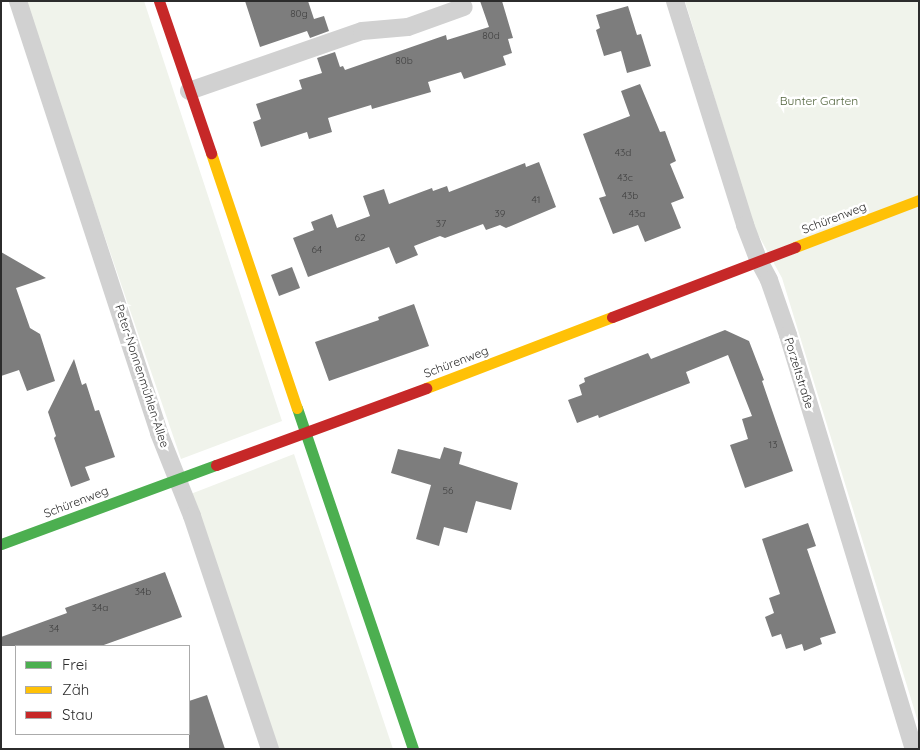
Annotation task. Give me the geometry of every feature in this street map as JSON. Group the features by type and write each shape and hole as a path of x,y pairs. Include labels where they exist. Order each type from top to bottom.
{"main road":[{"path":"159,1 413,749"},
{"name":"Schürenweg","path":"1,544 178,478 307,433 919,200"}],"street":[{"name":"Peter-Nonnenmühlen-Allee","path":"18,1 160,433 178,478 270,749"},
{"name":"Porzeltstraße","path":"675,1 744,225 769,280 788,335 914,749"},
{"path":"189,91 362,31 408,28 464,7"}],"green space":[{"path":"24,1 144,1 282,421 181,459"},
{"name":"Bunter Garten","path":"685,1 919,1 919,725 782,278 754,227"},
{"path":"294,454 393,749 273,749 188,495"}],"building":[{"path":"245,1 308,1 314,19 324,16 329,31 310,38 307,31 260,47"},
{"path":"480,1 502,1 513,38 508,39 512,53 503,56 506,65 464,79 461,72 428,82 431,92 372,109 371,105 328,118 332,132 309,139 307,132 261,147 253,122 261,119 256,104 302,89 299,80 322,73 317,58 335,52 340,67 343,66 345,70 446,35 447,40 489,27"},
{"path":"628,6 637,35 641,34 651,66 627,73 621,51 604,56 596,30 600,28 596,15"},
{"path":"640,84 660,132 665,131 676,161 670,164 684,198 671,203 681,228 645,242 638,225 613,234 599,198 606,196 583,134 630,116 621,91"},
{"path":"539,162 556,207 506,228 500,225 486,230 483,224 445,238 440,236 414,246 418,255 396,264 389,247 308,277 293,238 314,230 311,222 332,214 337,228 370,216 363,196 384,189 389,204 432,188 433,191 447,186 449,192 525,163 526,167"},
{"path":"1,252 46,278 16,288 30,328 40,334 55,381 27,391 19,370 1,376"},
{"path":"292,267 300,288 279,296 271,275"},
{"path":"414,304 429,346 329,381 315,342 379,320 378,317"},
{"path":"725,330 749,341 764,380 762,381 793,471 745,488 730,445 748,439 742,419 752,416 728,355 686,372 690,383 599,418 598,415 577,423 568,400 582,395 579,385 585,382 584,378 648,353 651,359"},
{"path":"74,359 82,385 86,383 95,411 99,410 115,457 85,467 90,480 71,487 54,438 56,436 48,412"},
{"path":"444,447 462,452 459,464 518,483 511,510 476,501 467,533 444,527 439,546 416,539 431,485 391,473 398,449 440,459"},
{"path":"808,523 816,546 807,549 836,633 820,638 822,644 804,651 802,644 786,649 781,634 772,637 765,617 774,613 769,598 780,594 762,539"},
{"path":"165,572 182,617 104,645 1,646 1,637 67,613 65,608"},
{"path":"207,695 225,749 189,749 190,701"}],"traffic: fast":[{"path":"297,408 413,749"},
{"path":"1,544 216,465"}],"traffic: slow":[{"path":"211,153 297,408"},
{"path":"795,247 919,200"},
{"path":"426,388 612,317"}],"traffic: jam":[{"path":"159,1 211,153"},
{"path":"612,317 795,247"},
{"path":"216,465 426,388"}]}
